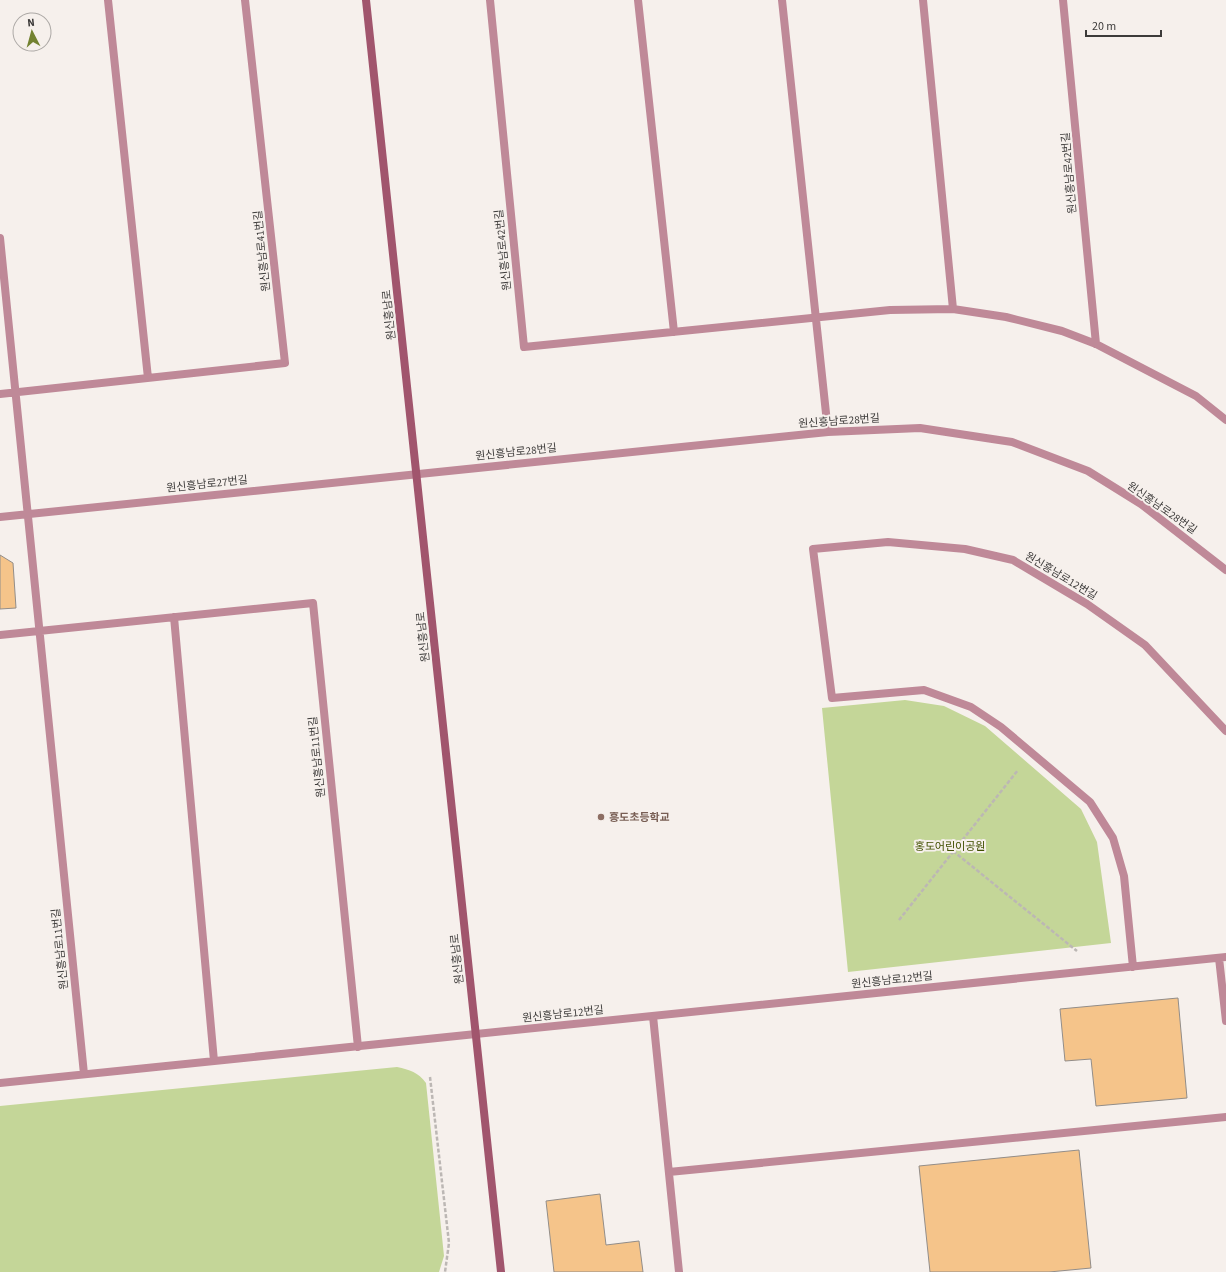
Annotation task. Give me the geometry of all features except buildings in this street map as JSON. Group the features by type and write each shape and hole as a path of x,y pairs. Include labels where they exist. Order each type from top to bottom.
{"street":[{"path":"108,0 148,378"},
{"name":"원신흥남로41번길","path":"0,394 285,363 244,0"},
{"name":"원신흥남로","path":"366,0 501,1272"},
{"name":"원신흥남로42번길","path":"490,0 524,347 890,310 953,309 1006,317 1055,329 1096,344 1196,396 1226,420"},
{"path":"638,0 674,332"},
{"path":"782,0 828,432"},
{"path":"923,0 953,309"},
{"name":"원신흥남로42번길","path":"1063,0 1096,344"},
{"path":"0,238 40,631"},
{"name":"원신흥남로28번길","path":"417,473 828,432 920,428 1012,442 1088,471 1141,504 1226,570"},
{"name":"원신흥남로27번길","path":"0,517 417,473"},
{"name":"원신흥남로12번길","path":"1133,967 1124,876 1113,838 1090,802 1002,727 971,707 924,690 832,698 813,549 888,542 965,549 1013,560 1087,604 1145,645 1226,731"},
{"name":"원신흥남로11번길","path":"0,635 313,603 358,1046"},
{"path":"174,617 214,1061"},
{"name":"원신흥남로11번길","path":"40,631 84,1074"},
{"name":"원신흥남로12번길","path":"476,1034 1223,957 1226,1021"},
{"path":"653,1016 679,1272"},
{"path":"0,1083 476,1034"},
{"path":"669,1172 1226,1117"}],"path":[{"path":"899,920 1018,770"},
{"path":"953,851 1077,951"},
{"path":"430,1077 449,1243 445,1272"}],"green space":[{"name":"홍도어린이공원","path":"905,700 944,706 985,726 1081,809 1097,842 1111,943 848,972 822,708"},
{"path":"397,1067 413,1072 420,1076 426,1083 444,1256 439,1272 0,1272 0,1106"}],"place":[{"name":"흥도초등학교","path":"601,817"}]}
